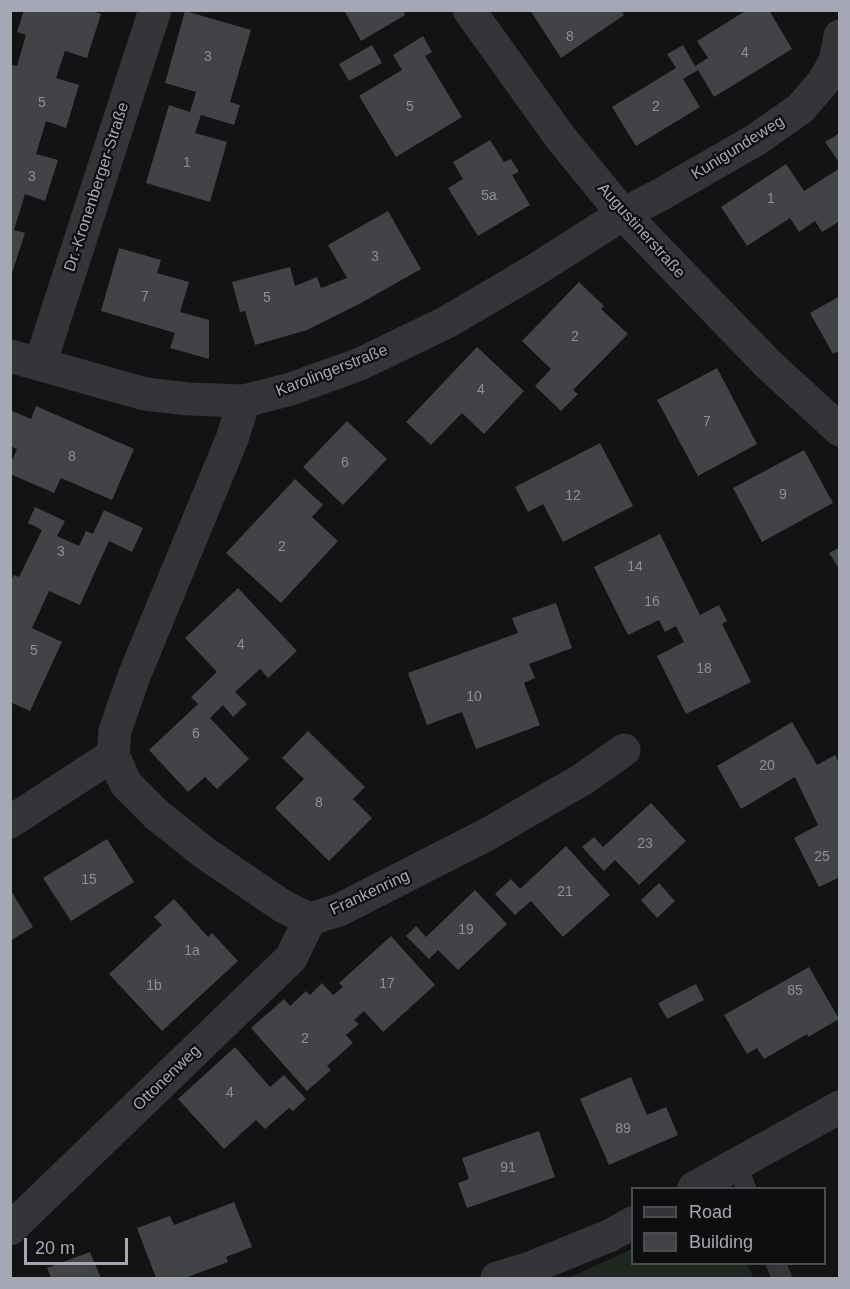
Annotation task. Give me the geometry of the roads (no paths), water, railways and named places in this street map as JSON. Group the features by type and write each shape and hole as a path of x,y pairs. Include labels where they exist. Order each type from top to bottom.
{"street":[{"name":"Dr.-Kronenberger-Straße","path":"25,360 155,10"},
{"name":"Augustinerstraße","path":"469,10 560,137 623,214 769,365 840,430"},
{"path":"838,10 840,18"},
{"name":"Kunigundeweg","path":"623,214 757,139 801,108 824,81 838,53"},
{"name":"Karolingerstraße","path":"25,360 145,394 189,399 244,401 291,389 360,364 447,322 532,272 623,214"},
{"path":"10,822 113,755 116,731 134,676 232,439 244,401"},
{"name":"Frankenring","path":"113,755 126,784 157,815 206,854 284,908 310,919 339,910 486,836 583,779 624,750"},
{"name":"Ottonenweg","path":"10,1229 291,958 310,919"},
{"path":"698,1187 742,1177 840,1107"},
{"path":"497,1278 550,1260 631,1223"}]}
